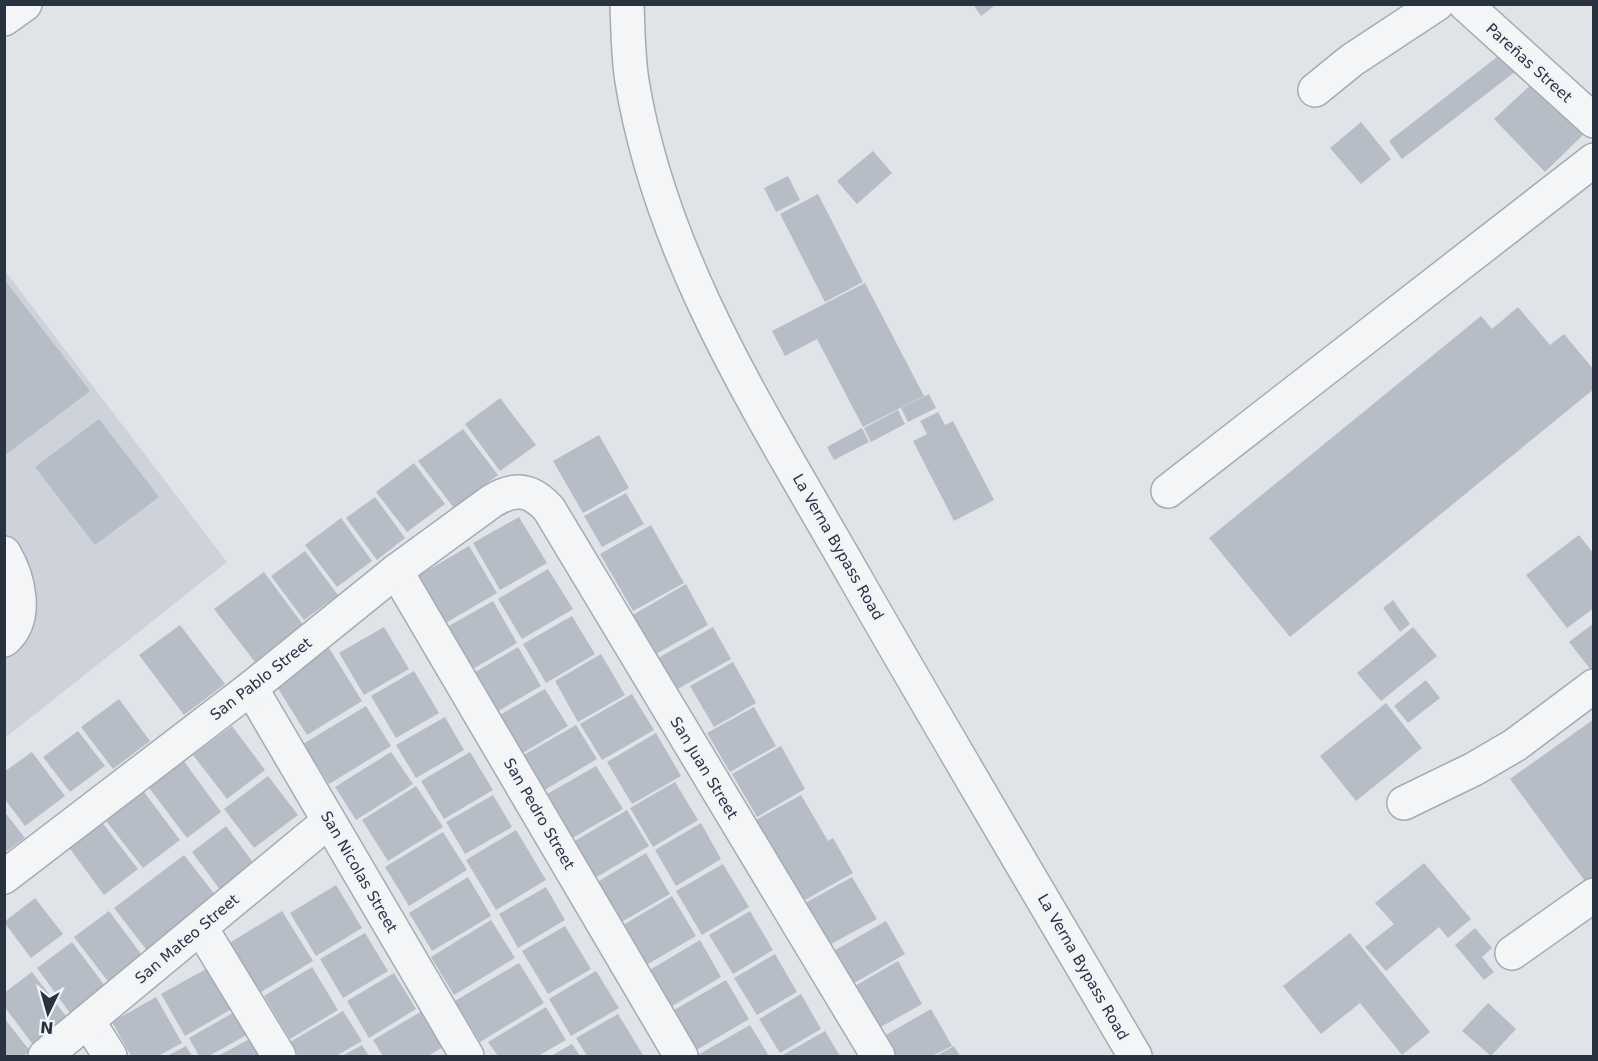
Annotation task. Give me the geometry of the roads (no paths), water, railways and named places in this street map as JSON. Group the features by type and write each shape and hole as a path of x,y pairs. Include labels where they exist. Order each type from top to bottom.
{"street":[{"path":"4,19 25,4"},
{"name":"La Verna Bypass Road","path":"627,4 632,79 650,162 675,239 727,353 904,664 1135,1056"},
{"path":"1315,90 1352,60 1437,4"},
{"name":"Pareñas Street","path":"1465,4 1593,121"},
{"path":"1168,490 1593,160"},
{"name":"San Pablo Street","path":"4,877 251,688 396,571 492,501 507,492 521,491"},
{"name":"San Juan Street","path":"521,491 537,496 549,509 878,1056"},
{"path":"4,553 17,587 20,610 16,627 4,640"},
{"name":"San Pedro Street","path":"396,571 681,1056"},
{"path":"1404,803 1474,770 1515,745 1593,686"},
{"name":"San Nicolas Street","path":"251,688 467,1056"},
{"name":"San Mateo Street","path":"45,1056 329,821"},
{"path":"1512,953 1593,895"},
{"path":"201,928 279,1056"},
{"path":"88,1021 110,1056"}]}
